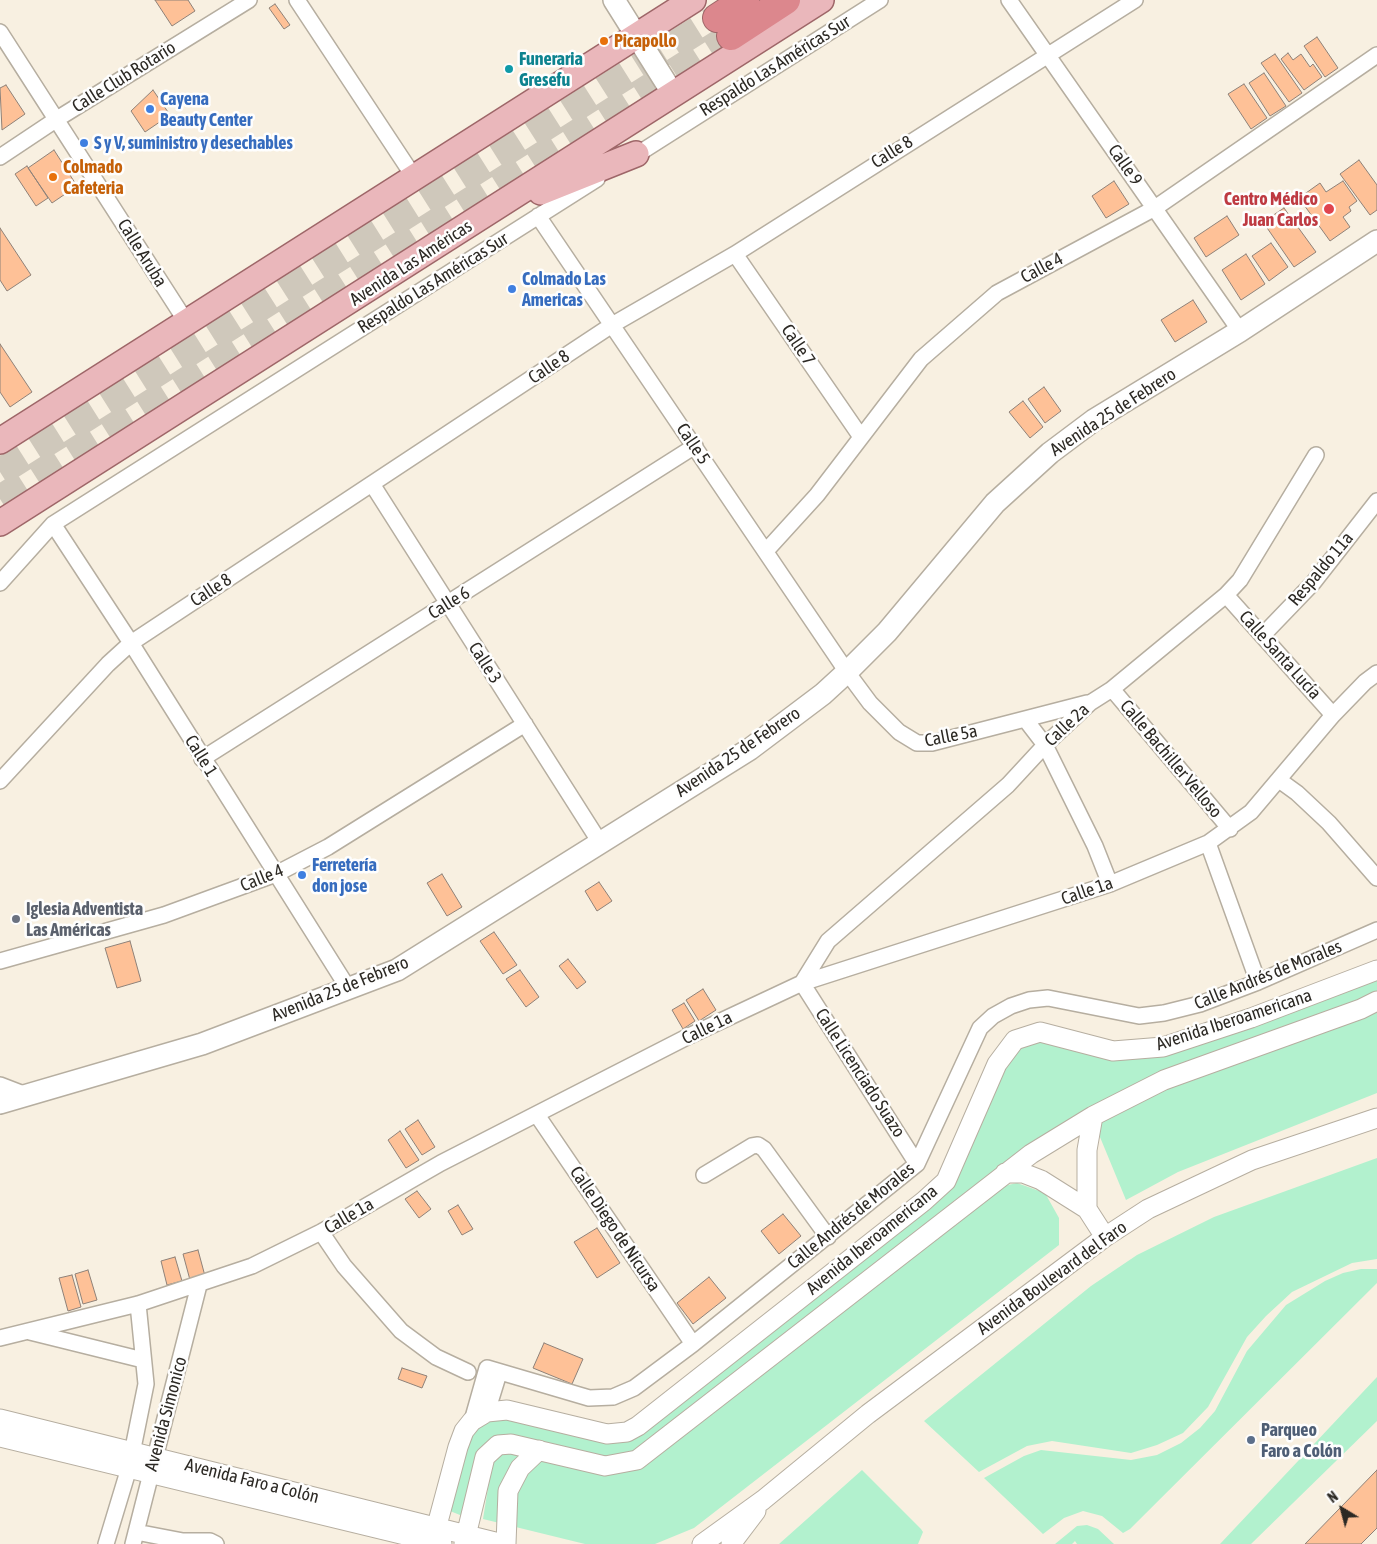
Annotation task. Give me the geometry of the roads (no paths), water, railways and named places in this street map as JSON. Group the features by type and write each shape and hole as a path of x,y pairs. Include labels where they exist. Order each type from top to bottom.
{"highway":[{"path":"745,0 724,27 786,0"}],"main road":[{"path":"614,0 672,94"},
{"path":"0,441 693,0"},
{"name":"Avenida Las Américas","path":"0,523 821,0"},
{"path":"403,268 531,196 636,154"},
{"name":"Avenida 25 de Febrero","path":"0,1103 202,1044 397,970 750,749 823,694 847,672 887,632 996,503 1050,453 1094,420 1240,331 1377,242"}],"street":[{"name":"Calle Club Rotario","path":"0,157 57,119 249,0"},
{"path":"297,0 414,177"},
{"name":"Respaldo Las Américas Sur","path":"0,583 53,524 880,0"},
{"name":"Calle 9","path":"1009,0 1240,331"},
{"name":"Calle 8","path":"0,781 108,664 131,643 612,325 735,254 1135,0"},
{"name":"Calle Aruba","path":"0,32 187,323"},
{"name":"Calle 4","path":"766,550 817,495 922,359 997,293 1154,208 1377,55"},
{"name":"Calle 5","path":"538,216 847,672"},
{"name":"Calle 7","path":"735,254 861,437"},
{"name":"Calle 6","path":"202,759 695,446"},
{"name":"Calle 2a","path":"802,983 828,941 1008,785 1045,745 1090,703 1112,689 1226,595 1240,580 1316,455"},
{"name":"Calle 3","path":"372,484 599,842"},
{"name":"Respaldo 11a","path":"1263,635 1313,583 1377,501"},
{"name":"Calle 1","path":"53,524 131,643 202,759 348,988"},
{"name":"Calle Santa Lucía","path":"1226,595 1332,715"},
{"name":"Calle 5a","path":"847,672 870,703 899,732 917,743 932,743 1090,703"},
{"name":"Calle 1a","path":"0,1338 138,1304 252,1266 321,1232 441,1162 537,1115 689,1036 802,983 1110,884 1208,843 1230,829 1251,812 1332,715 1364,682 1377,673"},
{"name":"Calle Bachiller Velloso","path":"1112,689 1230,829"},
{"path":"1025,719 1045,745 1095,846 1110,884"},
{"name":"Calle 4","path":"0,962 164,915 276,874 328,847 525,724"},
{"path":"1279,780 1329,822 1377,878"},
{"name":"Calle Bachiller Velloso","path":"1208,843 1258,982"},
{"name":"Calle Andrés de Morales","path":"480,1417 493,1370 589,1398 613,1397 634,1388 693,1344 917,1164 980,1028 993,1016 1011,1006 1029,1000 1048,998 1139,1016 1200,1004 1258,982 1377,930"},
{"name":"Avenida Iberoamericana","path":"480,1417 508,1410 607,1434 627,1432 638,1426 924,1201 946,1181 997,1064 1015,1040 1040,1032 1113,1051 1163,1047 1251,1018 1377,970"},
{"name":"Calle Licenciado Suazo","path":"802,983 917,1164"},
{"name":"Avenida Iberoamericana","path":"466,1539 485,1457 498,1445 510,1444 605,1466 637,1460 1031,1154 1093,1116 1164,1080 1361,1009 1377,1001"},
{"path":"0,1085 26,1095"},
{"name":"Calle Diego de Nicursa","path":"537,1115 693,1344"},
{"path":"1087,1209 1087,1150 1093,1116"},
{"name":"Avenida Boulevard del Faro","path":"701,1544 763,1500 868,1414 1105,1237 1148,1209 1252,1160 1377,1118"},
{"path":"704,1175 752,1146 758,1145 764,1149 828,1236"},
{"path":"1005,1173 1023,1173 1040,1180 1087,1209 1105,1237"},
{"path":"321,1232 344,1266 401,1331 436,1357 468,1372"},
{"name":"Avenida Simonico","path":"134,1538 199,1285"},
{"name":"Avenida Simonico","path":"106,1544 130,1459 146,1384 138,1304"},
{"path":"28,1332 143,1360"},
{"path":"436,1539 458,1447 464,1432 480,1417"},
{"name":"Avenida Faro a Colón","path":"0,1419 130,1459 436,1539 466,1539 504,1544"},
{"name":"Avenida Faro a Colón","path":"0,1437 130,1459"},
{"path":"504,1544 508,1491 520,1468 539,1450"},
{"name":"Avenida Boulevard del Faro","path":"731,1544 747,1525 763,1500"},
{"path":"134,1538 210,1541 216,1544"}],"tunnel":[{"path":"0,472 717,18"},
{"path":"0,499 731,36"}],"place":[{"name":"Picapollo","path":"604,41"},
{"name":"Funeraria Gresefu","path":"509,69"},
{"name":"Cayena Beauty Center","path":"150,109"},
{"name":"S y V, suministro y desechables","path":"84,143"},
{"name":"Colmado Cafeteria","path":"53,177"},
{"name":"Centro Médico Juan Carlos","path":"1329,209"},
{"name":"Colmado Las Americas","path":"512,289"},
{"name":"Ferretería don jose","path":"302,875"},
{"name":"Iglesia Adventista Las Américas","path":"16,919"},
{"name":"Parqueo Faro a Colón","path":"1251,1440"}]}
